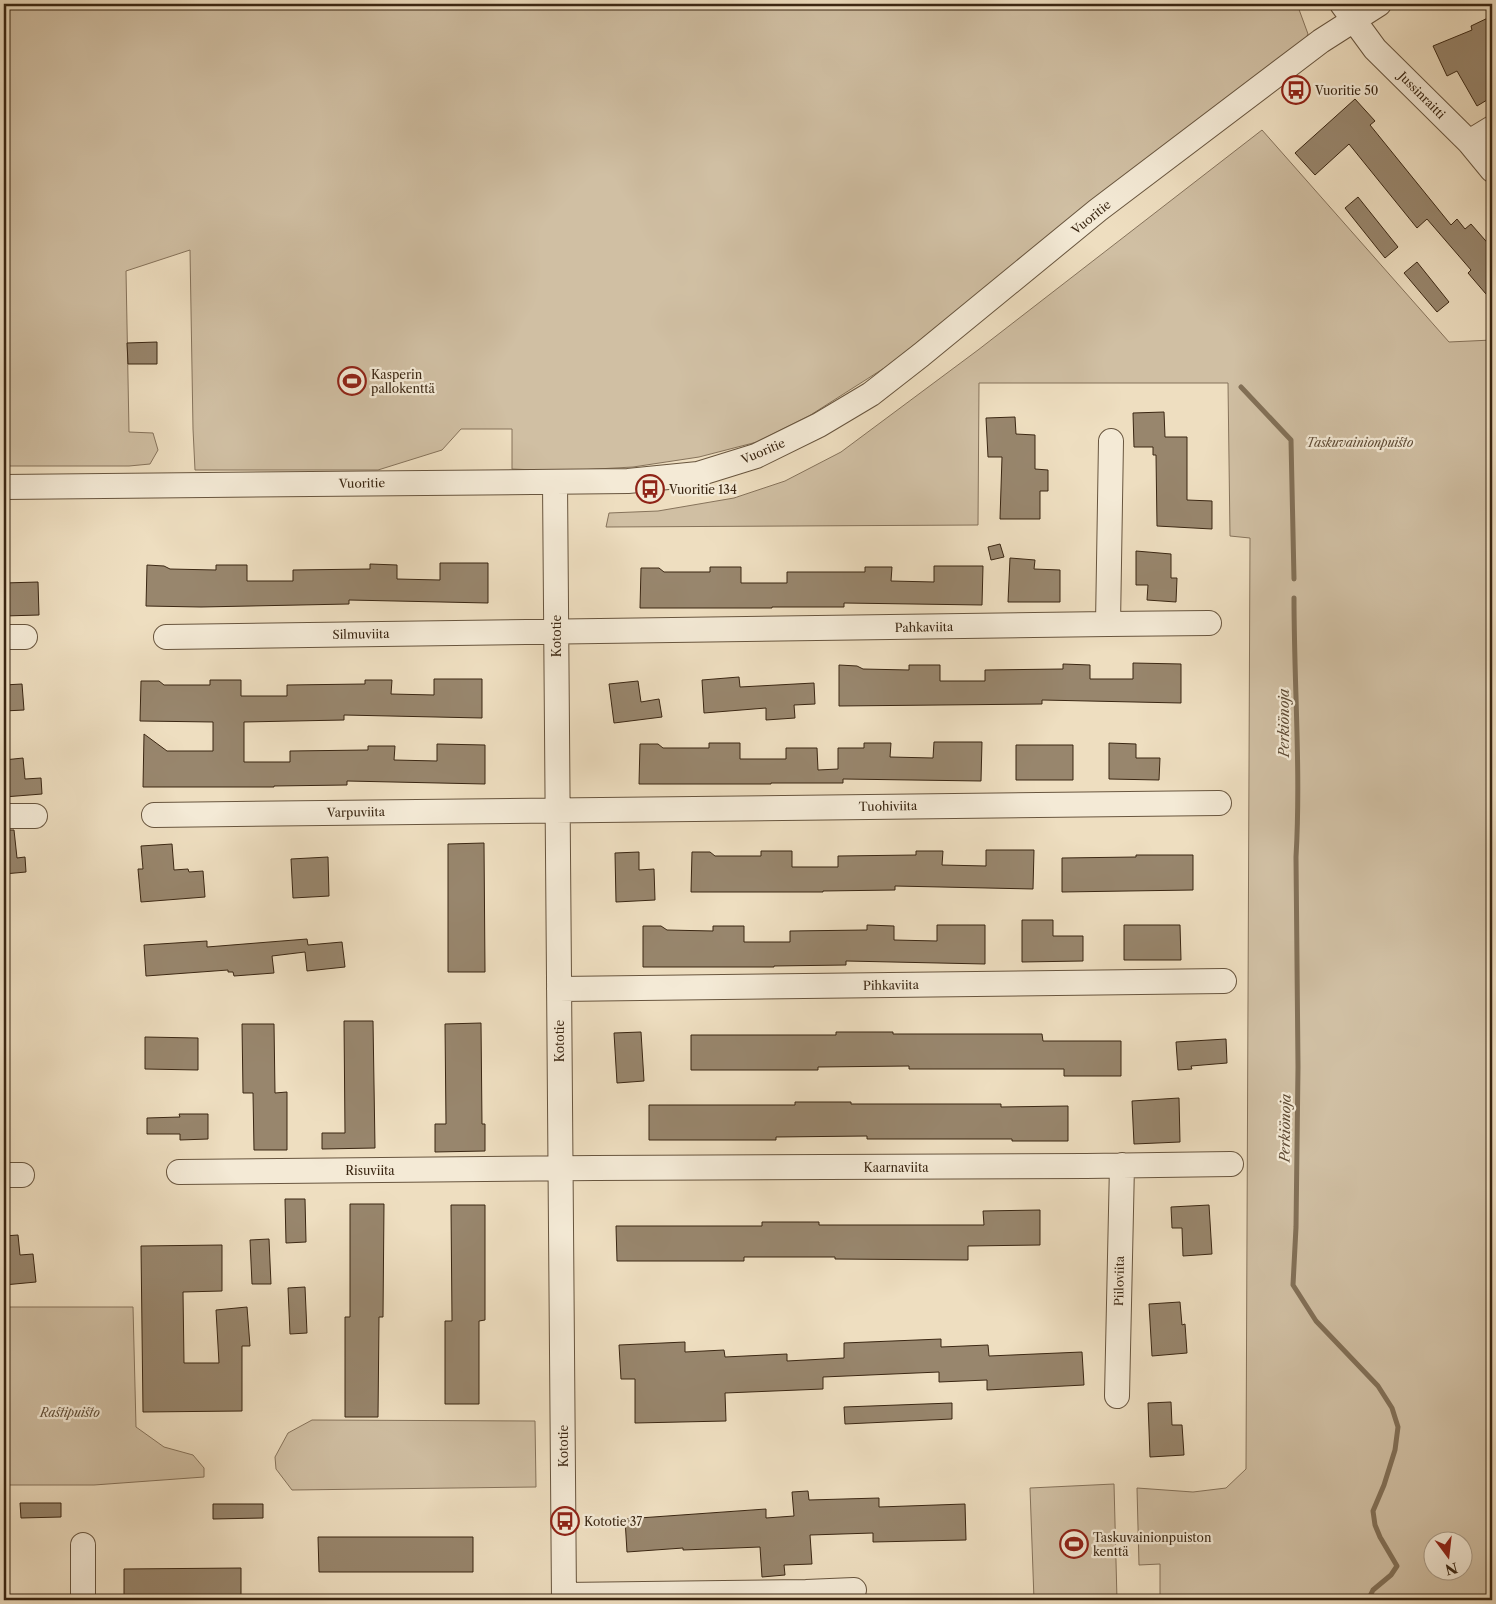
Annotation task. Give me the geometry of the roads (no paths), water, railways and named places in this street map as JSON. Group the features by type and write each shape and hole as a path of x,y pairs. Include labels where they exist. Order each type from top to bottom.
{"street":[{"name":"Vuoritie","path":"4,487 628,481 698,474 756,456 819,426 871,394 921,356 1098,210 1321,41 1348,12 1379,4"},
{"name":"Jussinraitti","path":"1348,12 1375,48 1469,142 1492,170"},
{"path":"1469,142 1492,128"},
{"path":"1108,624 1112,441"},
{"name":"Kototie","path":"555,482 564,1598"},
{"name":"Pahkaviita","path":"556,631 1209,623"},
{"name":"Silmuviita","path":"166,636 556,631"},
{"name":"Tuohiviita","path":"558,809 1219,802"},
{"name":"Varpuviita","path":"154,815 558,809"},
{"path":"4,816 36,816"},
{"name":"Pihkaviita","path":"559,989 1224,980"},
{"name":"Kaarnaviita","path":"560,1169 1231,1164"},
{"name":"Piiloviita","path":"1117,1396 1122,1165"},
{"name":"Risuviita","path":"179,1172 560,1169"},
{"path":"83,1544 83,1600"},
{"path":"564,1598 854,1590"}],"waterway":[{"name":"Perkiönoja","path":"1241,387 1291,440 1294,579"},
{"name":"Perkiönoja","path":"1294,598 1298,760 1296,857 1298,1067 1296,1227 1293,1285 1316,1321 1378,1386 1392,1408 1398,1427 1395,1450 1384,1485 1373,1511 1375,1525 1380,1537 1397,1566 1391,1575 1373,1590 1368,1600"}],"place":[{"name":"Vuoritie 50","path":"1296,90"},
{"name":"Kasperin pallokenttä","path":"352,381"},
{"name":"Vuoritie 134","path":"650,489"},
{"name":"Kototie 37","path":"565,1521"},
{"name":"Taskuvainionpuiston kenttä","path":"1074,1544"}],"park label":[{"name":"Taskuvainionpuisto","path":"1360,442"},
{"name":"Rastipuisto","path":"70,1412"}]}
